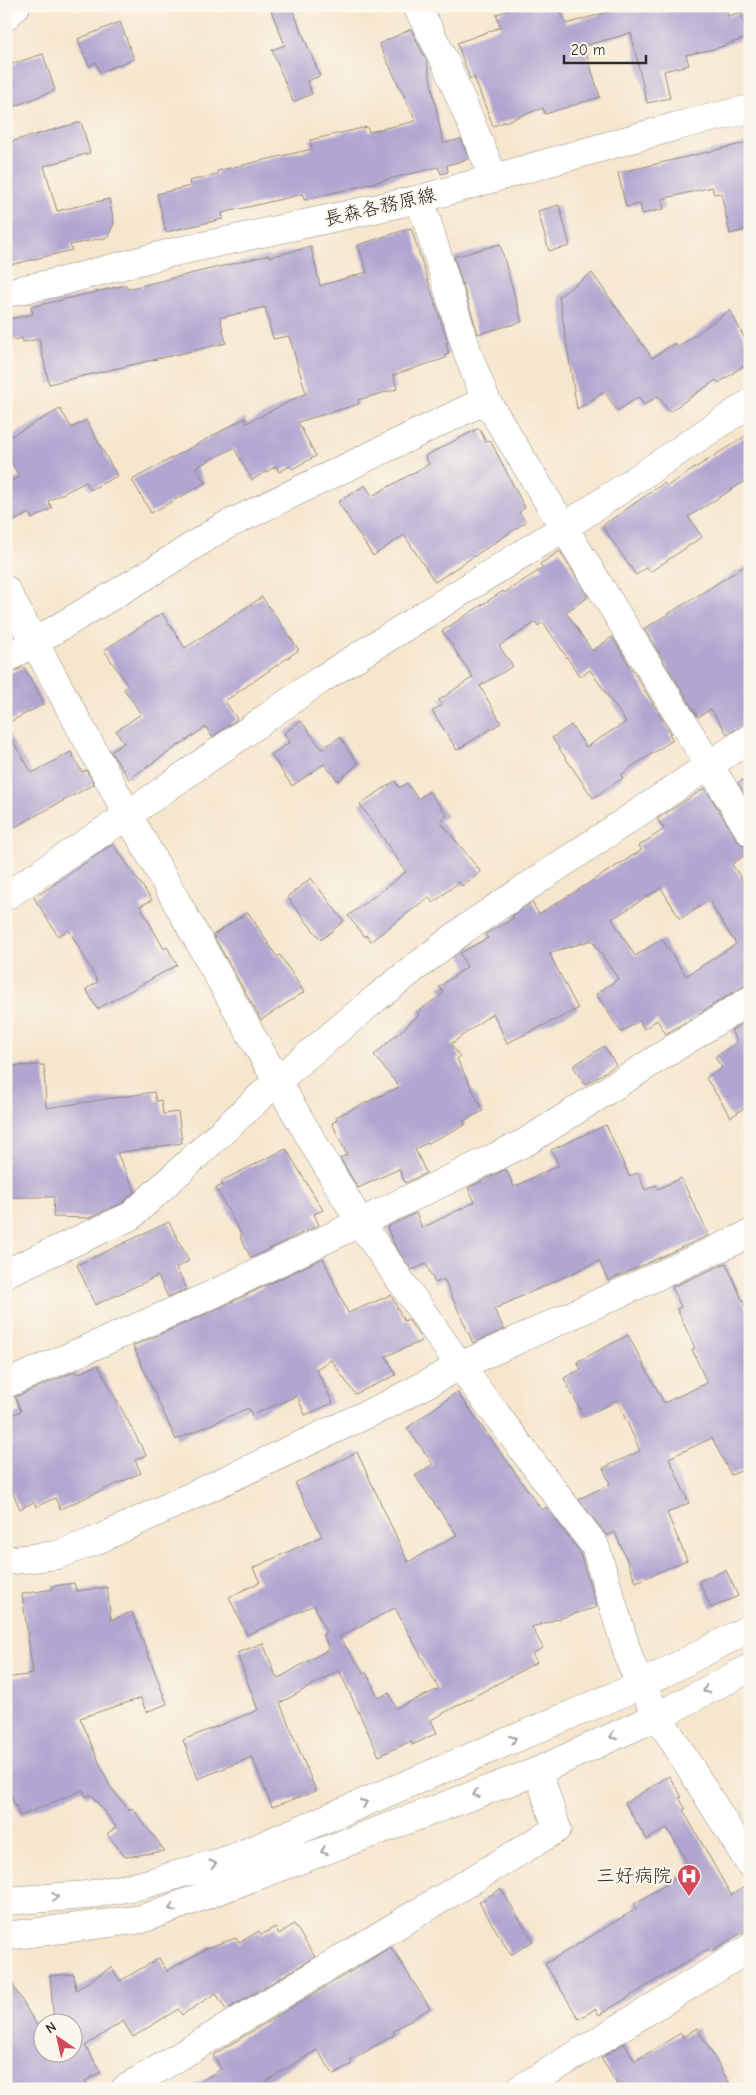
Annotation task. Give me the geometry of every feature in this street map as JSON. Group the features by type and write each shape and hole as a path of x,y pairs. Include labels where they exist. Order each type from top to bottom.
{"street":[{"path":"6,16 16,6"},
{"path":"417,6 447,66 494,178"},
{"name":"長森各務原線","path":"6,293 62,281 170,253 420,199 677,126 750,109"},
{"path":"420,199 469,357 486,400 750,832"},
{"path":"6,658 221,528 486,400"},
{"path":"6,896 128,815 320,680 565,527 750,403"},
{"path":"6,590 128,815 277,1081 361,1224 460,1366 595,1546 630,1661 641,1685 658,1716 750,1864"},
{"path":"6,1273 131,1216 277,1081 375,998 466,928 750,738"},
{"path":"6,1384 209,1296 361,1224 526,1142 750,1000"},
{"path":"6,1561 58,1555 95,1541 391,1403 460,1366 750,1234"},
{"path":"6,1901 105,1892 142,1885 232,1859 641,1685 750,1628"},
{"path":"6,1936 142,1919 538,1771 658,1716 750,1668"},
{"path":"125,2089 557,1829 538,1771"},
{"path":"520,2089 750,1948"}],"building":[{"path":"269,6 291,6 320,76 307,81 312,94 293,102 272,50 285,45"},
{"path":"516,6 558,6 566,24 629,6 725,6 728,16 741,12 748,37 718,48 686,55 689,65 664,71 670,98 647,103 631,33 584,46 600,97 545,114 543,108 493,126 474,77 470,79 457,43 501,27 496,15"},
{"path":"120,22 134,59 100,72 96,62 89,66 78,39"},
{"path":"411,29 427,62 443,143 461,139 469,159 447,165 448,172 441,174 438,167 304,200 303,194 222,213 223,219 166,232 157,194 190,186 189,181 218,174 217,171 312,149 310,140 367,127 369,132 416,121 379,44"},
{"path":"43,54 55,90 6,110 6,66"},
{"path":"81,122 90,153 44,166 57,211 109,199 114,223 108,237 70,245 72,250 6,266 6,143"},
{"path":"750,142 750,229 730,234 721,193 714,194 712,187 662,199 664,209 642,214 640,204 626,207 618,173"},
{"path":"559,205 570,246 549,251 538,211"},
{"path":"411,228 448,343 446,343 449,354 445,355 446,358 393,375 397,389 358,400 359,404 298,422 316,456 292,469 290,466 279,472 276,466 252,480 234,448 196,467 205,483 151,513 132,480 245,418 247,423 306,393 289,336 273,339 265,307 220,318 226,343 49,384 39,339 23,342 22,338 6,342 6,320 33,314 31,307 126,285 127,289 269,255 269,257 311,247 320,286 367,272 358,245"},
{"path":"500,244 522,322 478,334 454,257"},
{"path":"592,273 652,358 675,343 678,347 730,310 750,349 750,361 719,383 716,380 669,412 658,396 644,405 639,397 617,411 605,392 577,409 559,296"},
{"path":"60,409 72,428 86,420 117,476 90,490 86,482 48,501 52,508 32,519 29,513 6,525 6,484 20,477 6,454 6,439"},
{"path":"479,428 486,442 490,440 525,508 519,512 526,522 435,582 404,535 373,556 338,502 365,485 372,496 429,464 425,456"},
{"path":"750,433 750,478 688,517 702,537 650,572 647,567 636,575 602,526 664,483 667,486"},
{"path":"560,551 588,597 566,612 592,651 612,637 671,733 669,734 673,740 630,768 621,775 623,778 593,798 552,738 571,725 586,747 626,722 590,670 580,677 543,622 538,626 536,622 499,646 513,666 480,686 501,723 457,750 432,711 442,705 439,700 473,677 442,631 503,591 504,593 543,568 540,564"},
{"path":"750,563 750,722 727,734 711,709 698,717 644,629"},
{"path":"262,597 299,650 225,701 237,719 212,737 206,727 129,779 111,752 124,743 116,731 141,714 124,689 128,686 104,650 162,613 185,648"},
{"path":"24,667 44,704 6,724 6,675"},
{"path":"301,721 322,749 340,737 358,764 338,781 324,764 292,786 271,755 290,742 284,733"},
{"path":"6,730 32,773 71,752 82,772 86,770 94,784 6,832"},
{"path":"750,776 750,802 738,783"},
{"path":"395,781 399,788 407,783 418,799 429,791 447,816 440,821 481,872 462,886 459,882 433,903 429,897 371,941 366,935 365,937 348,916 406,872 360,804"},
{"path":"705,788 737,840 742,845 750,848 750,852 732,864 750,892 750,984 742,987 666,1034 657,1020 644,1029 639,1021 621,1032 596,994 618,979 592,940 549,953 578,1009 507,1043 493,1013 451,1044 460,1057 457,1059 483,1111 464,1121 465,1125 415,1149 426,1173 405,1183 399,1169 358,1188 340,1158 347,1155 332,1123 337,1120 336,1117 399,1087 374,1055 419,1015 417,1012 444,993 439,987 467,967 460,953 488,938 485,934 514,918 512,916 532,902 539,914 642,850 639,846 664,829 657,819","holes":["661,888 680,919 709,901 736,944 686,976 662,939 635,956 612,919"]},
{"path":"113,844 152,900 140,906 164,949 167,947 177,965 97,1009 86,989 98,982 69,930 58,936 34,898"},
{"path":"311,878 344,921 321,940 287,897"},
{"path":"248,912 277,957 280,955 304,992 261,1020 213,935"},
{"path":"750,1019 750,1104 731,1117 706,1078 722,1068 715,1057 737,1042 731,1030"},
{"path":"604,1046 616,1065 585,1085 573,1066"},
{"path":"44,1065 46,1108 154,1092 156,1101 161,1100 163,1114 178,1112 182,1143 117,1153 135,1191 122,1203 89,1218 53,1217 54,1197 6,1197 6,1066"},
{"path":"606,1125 629,1176 638,1173 645,1190 656,1185 658,1189 681,1178 709,1235 608,1281 599,1261 494,1309 504,1329 473,1343 444,1279 435,1283 426,1264 412,1270 395,1246 387,1227 416,1213 422,1228 475,1202 468,1188 506,1169 514,1187 559,1165 551,1150"},
{"path":"286,1149 323,1210 314,1214 319,1225 251,1258 240,1237 242,1236 216,1188 223,1185 221,1181"},
{"path":"169,1222 189,1261 176,1268 187,1289 168,1297 158,1276 95,1305 77,1265"},
{"path":"323,1258 348,1313 391,1295 404,1321 408,1319 418,1334 422,1341 386,1356 396,1375 355,1394 331,1360 316,1369 333,1403 305,1415 297,1396 252,1415 248,1408 176,1440 133,1346 215,1310"},
{"path":"726,1263 750,1317 750,1467 731,1475 712,1438 669,1458 689,1503 667,1513 687,1560 636,1582 615,1532 607,1536 579,1499 610,1484 603,1468 640,1451 617,1400 584,1417 564,1378 581,1369 577,1362 628,1335 664,1403 707,1383 692,1349 695,1348 677,1309 681,1307 672,1287"},
{"path":"98,1365 146,1455 135,1460 141,1473 60,1509 55,1498 36,1507 34,1502 20,1509 6,1477 6,1418 21,1411 15,1397 76,1371 78,1374"},
{"path":"457,1392 542,1510 546,1507 579,1551 597,1607 532,1627 543,1648 532,1654 537,1662 431,1720 437,1733 412,1745 411,1741 379,1756 339,1670 280,1703 316,1791 272,1807 252,1757 198,1779 183,1740 258,1710 237,1653 263,1643 277,1679 329,1649 323,1634 326,1632 314,1605 247,1635 229,1597 260,1582 253,1568 322,1536 295,1483 357,1452 408,1562 457,1535 415,1476 433,1464 407,1428","holes":["395,1608 439,1689 396,1708 389,1693 378,1698 366,1672 364,1673 339,1637"]},
{"path":"726,1570 738,1596 711,1608 699,1581"},
{"path":"74,1583 76,1591 107,1587 111,1620 132,1612 167,1704 146,1712 141,1698 80,1718 109,1785 129,1810 132,1808 165,1851 125,1857 107,1834 116,1827 91,1794 86,1797 83,1790 20,1816 6,1784 6,1678 33,1674 22,1594 53,1589 53,1586"},
{"path":"669,1776 682,1797 679,1798 686,1809 683,1810 731,1895 750,1884 750,1928 710,1952 708,1949 599,2015 595,2009 579,2019 545,1964 636,1909 634,1904 691,1869 667,1828 647,1840 625,1803"},
{"path":"501,1889 533,1941 511,1955 479,1902"},
{"path":"294,1924 315,1957 226,2010 216,1993 182,2015 178,2009 133,2037 123,2021 85,2046 101,2072 85,2081 90,2089 6,2089 6,1974 32,2017 32,2062 82,2062 82,2012 53,2012 50,1976 74,1974 76,1990 111,1967 120,1981 159,1958 167,1971 209,1947 236,1938 239,1943 259,1931 261,1935 275,1927 279,1934"},
{"path":"391,1947 430,2008 393,2031 395,2034 350,2061 352,2064 334,2075 317,2050 266,2081 271,2089 188,2089 221,2069 213,2055"},
{"path":"697,2028 733,2089 620,2089 601,2058 624,2043 635,2061 681,2033 683,2037"}],"place":[{"name":"三好病院","path":"689,1897"}]}
